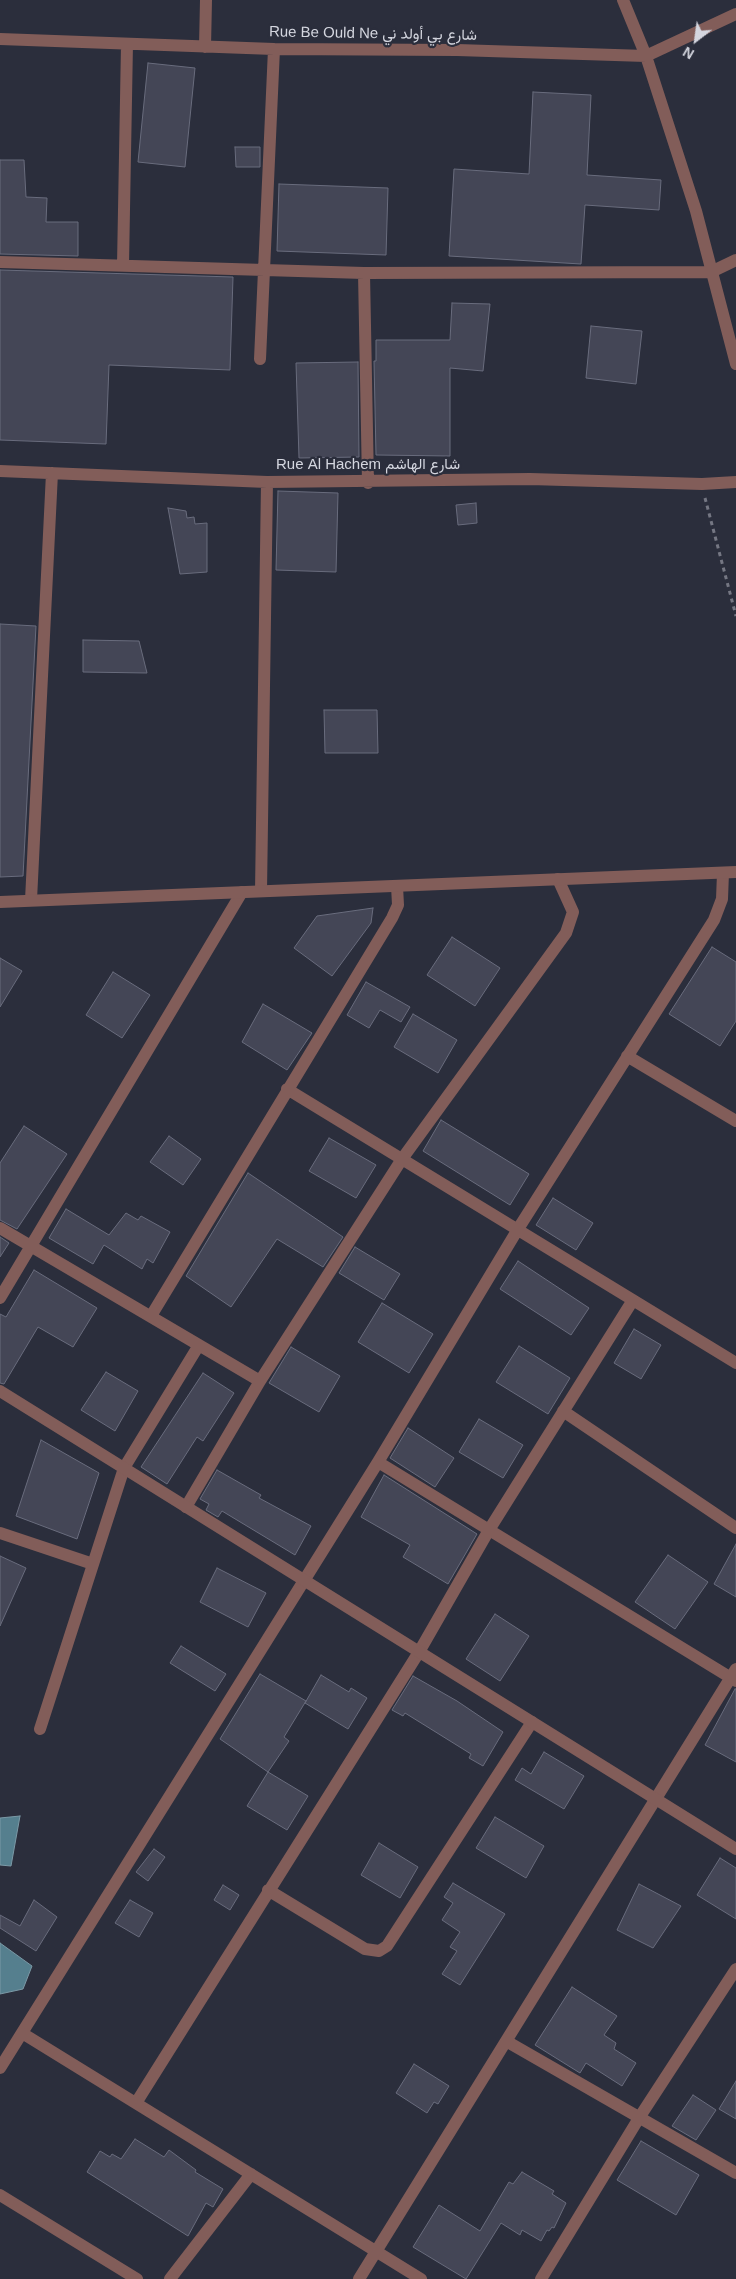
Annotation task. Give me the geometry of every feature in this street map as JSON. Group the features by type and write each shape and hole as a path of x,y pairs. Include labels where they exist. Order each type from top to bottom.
{"street":[{"path":"205,47 206,0"},
{"path":"622,0 646,56 696,212 736,364"},
{"name":"Rue Be Ould Ne شارع بي أولد ني","path":"0,39 274,49 457,50 646,56 736,14"},
{"path":"123,265 127,44"},
{"path":"260,358 274,49"},
{"path":"0,262 364,273 711,272 736,260"},
{"path":"364,273 368,482"},
{"name":"Rue Al Hachem شارع الهاشم","path":"0,471 267,482 530,479 702,484 736,482"},
{"path":"32,900 52,474"},
{"path":"261,891 267,482"},
{"path":"0,902 730,872 714,920 518,1229 378,1462 0,2068"},
{"path":"186,1507 260,1381 402,1158 566,933 573,912 558,879"},
{"path":"151,1316 392,918 398,905 397,886"},
{"path":"0,1298 242,892"},
{"path":"627,1056 736,1121"},
{"path":"288,1089 736,1363"},
{"path":"0,1228 260,1381"},
{"path":"136,2103 419,1652 489,1530 633,1300"},
{"path":"40,1729 124,1468 199,1345"},
{"path":"0,1392 736,1849"},
{"path":"563,1412 736,1528"},
{"path":"359,2279 734,1676 378,1462"},
{"path":"0,1533 93,1564"},
{"path":"268,1890 365,1949 379,1951 387,1946 532,1722"},
{"path":"541,2279 639,2118 736,1969"},
{"path":"22,2033 421,2279"},
{"path":"506,2041 736,2173"},
{"path":"170,2279 251,2174"},
{"path":"0,2194 137,2279"}],"path":[{"path":"702,484 736,616"}],"water":[{"path":"20,1816 11,1866 0,1865 0,1818"},
{"path":"0,1943 32,1966 23,1989 0,1994"}],"building":[{"path":"148,63 195,68 185,167 138,162"},
{"path":"533,92 591,95 587,175 661,180 659,210 585,205 581,264 449,256 454,169 529,174"},
{"path":"235,147 260,147 260,167 236,167"},
{"path":"0,160 24,160 26,197 47,198 46,222 78,222 78,256 0,254"},
{"path":"279,184 388,188 386,255 277,251"},
{"path":"0,270 233,277 230,370 109,365 106,444 0,440"},
{"path":"452,303 490,304 483,371 450,368 450,456 376,455 374,361 376,361 376,340 450,340"},
{"path":"591,326 642,331 636,384 586,378"},
{"path":"358,362 359,457 299,458 296,363"},
{"path":"278,491 338,493 336,572 276,570"},
{"path":"476,503 477,523 458,525 456,505"},
{"path":"168,508 186,511 187,518 194,517 195,524 207,523 207,572 180,574"},
{"path":"0,624 36,626 23,876 0,877"},
{"path":"83,640 139,641 147,673 83,672"},
{"path":"324,710 377,710 378,753 325,753"},
{"path":"373,908 371,923 332,976 294,948 317,916"},
{"path":"452,937 500,968 475,1006 427,975"},
{"path":"712,947 736,962 736,1021 720,1046 669,1014"},
{"path":"0,958 22,971 0,1007"},
{"path":"113,972 150,995 122,1038 86,1015"},
{"path":"366,982 410,1007 401,1022 380,1010 369,1028 347,1015"},
{"path":"263,1004 312,1033 287,1070 242,1042"},
{"path":"413,1014 457,1040 438,1073 394,1047"},
{"path":"441,1120 529,1174 510,1205 423,1151"},
{"path":"24,1126 67,1154 17,1229 0,1220 0,1163"},
{"path":"169,1136 201,1159 183,1185 150,1162"},
{"path":"329,1138 376,1165 356,1198 309,1171"},
{"path":"248,1173 343,1237 323,1267 277,1239 231,1307 186,1276"},
{"path":"553,1198 593,1223 576,1250 536,1225"},
{"path":"66,1209 109,1235 126,1213 138,1220 141,1216 170,1232 153,1263 147,1259 142,1269 104,1245 93,1264 49,1238"},
{"path":"0,1237 9,1243 0,1257"},
{"path":"355,1247 400,1274 384,1300 339,1273"},
{"path":"518,1261 589,1308 571,1335 500,1289"},
{"path":"34,1270 97,1308 73,1347 38,1327 4,1384 0,1383 0,1314 6,1317"},
{"path":"382,1303 433,1334 409,1373 358,1342"},
{"path":"634,1329 661,1345 641,1379 614,1363"},
{"path":"519,1346 570,1378 548,1414 496,1382"},
{"path":"291,1347 340,1376 319,1412 269,1383"},
{"path":"106,1372 138,1391 115,1431 81,1410"},
{"path":"203,1373 234,1393 203,1441 197,1437 167,1484 141,1467"},
{"path":"479,1419 523,1445 503,1478 459,1452"},
{"path":"408,1428 454,1458 435,1487 390,1458"},
{"path":"41,1440 99,1473 77,1539 16,1516"},
{"path":"217,1470 261,1495 259,1498 311,1526 295,1555 222,1511 218,1517 206,1510 209,1504 200,1499"},
{"path":"384,1475 477,1534 448,1584 403,1557 410,1545 361,1517"},
{"path":"736,1544 736,1597 714,1584"},
{"path":"668,1555 708,1582 675,1629 635,1602"},
{"path":"0,1556 26,1568 0,1626"},
{"path":"217,1568 266,1593 248,1627 200,1602"},
{"path":"495,1614 529,1636 500,1681 466,1659"},
{"path":"181,1646 226,1674 215,1691 170,1663"},
{"path":"260,1674 306,1701 284,1737 289,1741 268,1772 220,1739"},
{"path":"321,1675 349,1692 351,1688 367,1698 348,1729 305,1703"},
{"path":"413,1676 457,1701 503,1732 483,1766 469,1758 471,1754 405,1713 403,1716 392,1710"},
{"path":"736,1689 736,1762 705,1745"},
{"path":"544,1752 584,1776 564,1809 515,1780 522,1768 531,1774"},
{"path":"268,1772 308,1796 287,1830 247,1806"},
{"path":"495,1817 544,1846 526,1878 476,1848"},
{"path":"379,1843 418,1867 400,1898 361,1875"},
{"path":"154,1849 165,1857 148,1881 136,1872"},
{"path":"720,1858 736,1868 736,1919 697,1895"},
{"path":"453,1883 505,1914 460,1985 442,1974 457,1951 450,1947 460,1932 442,1920 453,1903 444,1897"},
{"path":"639,1884 681,1906 653,1948 617,1930"},
{"path":"223,1885 239,1895 230,1910 214,1900"},
{"path":"34,1900 57,1917 36,1951 0,1928 0,1915 20,1926"},
{"path":"130,1900 153,1913 139,1937 115,1923"},
{"path":"572,1987 617,2016 604,2035 616,2043 614,2049 636,2063 622,2086 586,2063 580,2073 535,2045"},
{"path":"414,2064 449,2086 438,2104 434,2102 427,2113 396,2093"},
{"path":"736,2081 736,2119 719,2109"},
{"path":"693,2095 716,2110 696,2140 672,2126"},
{"path":"135,2139 164,2157 169,2150 196,2170 195,2172 223,2189 213,2207 206,2203 188,2236 87,2172 100,2151 110,2157 112,2154 121,2159"},
{"path":"641,2141 699,2175 676,2215 617,2180"},
{"path":"522,2172 554,2191 552,2194 566,2203 554,2228 552,2227 549,2231 547,2230 541,2241 522,2230 520,2235 501,2223 466,2279 413,2247 439,2205 480,2231 509,2182 513,2184"}]}
